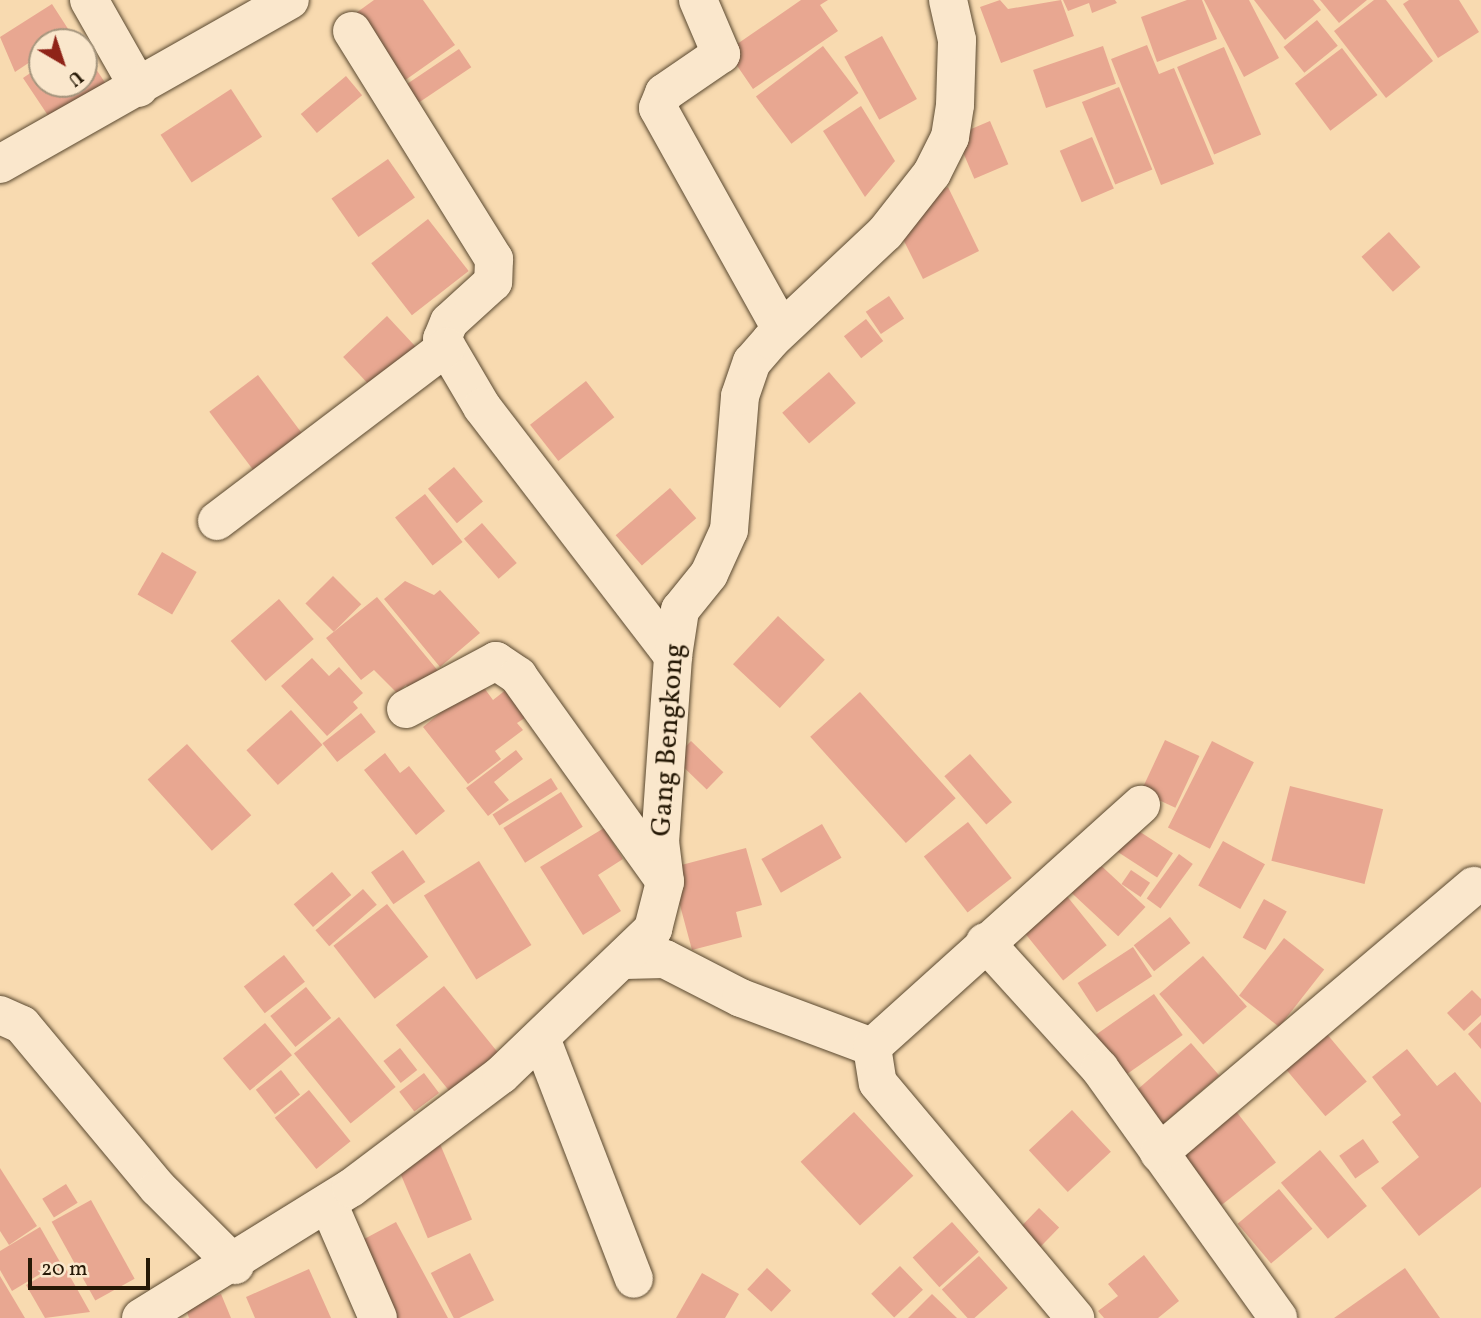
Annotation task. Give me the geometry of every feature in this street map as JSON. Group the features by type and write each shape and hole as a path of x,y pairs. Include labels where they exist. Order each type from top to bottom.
{"street":[{"path":"89,0 139,88"},
{"path":"0,164 139,88 290,0"},
{"path":"698,0 721,54 664,93 658,108 781,330"},
{"name":"Gang Bengkong","path":"141,1318 235,1265 328,1203 541,1038 625,960 653,929 665,882 660,843 673,656 680,610 709,575 729,530 740,396 752,362 781,330 904,213 950,137 958,66 947,0"},
{"path":"352,31 494,259 493,282 449,322 442,339 446,347 482,407 673,656"},
{"path":"217,521 446,347"},
{"path":"406,709 478,665 496,662 518,676 665,882"},
{"path":"873,1047 985,942 1141,805"},
{"path":"1159,1153 1474,886"},
{"path":"985,942 1100,1069 1278,1318"},
{"path":"625,960 665,959 741,998 873,1047"},
{"path":"0,1015 22,1025 149,1178 235,1265"},
{"path":"541,1038 635,1279"},
{"path":"873,1047 878,1083 1074,1318"},
{"path":"328,1203 378,1318"}],"building":[{"path":"374,0 423,0 455,45 404,81 356,13"},
{"path":"801,0 828,0 820,5 838,31 753,89 727,51"},
{"path":"1000,0 1008,9 1061,0 1074,36 1001,63 980,7"},
{"path":"1063,0 1115,0 1117,3 1092,13 1089,3 1068,11"},
{"path":"1187,0 1202,0 1217,39 1157,62 1141,17"},
{"path":"1204,0 1249,0 1279,58 1244,77"},
{"path":"1254,0 1313,0 1321,10 1285,40"},
{"path":"1320,0 1367,0 1339,23"},
{"path":"1374,0 1386,0 1433,61 1386,98 1334,31"},
{"path":"1409,0 1459,0 1479,32 1438,58 1403,4"},
{"path":"52,4 67,28 28,28 28,63 15,72 0,37"},
{"path":"1317,20 1338,46 1304,73 1284,47"},
{"path":"882,36 917,99 879,120 844,57"},
{"path":"1147,45 1159,74 1174,68 1214,164 1161,185 1111,59"},
{"path":"823,46 859,93 791,144 756,97"},
{"path":"1103,46 1116,84 1046,108 1033,70"},
{"path":"1224,47 1261,134 1214,154 1177,67"},
{"path":"1342,48 1378,95 1330,131 1295,84"},
{"path":"459,49 471,67 414,106 402,88"},
{"path":"98,72 108,87 98,94"},
{"path":"346,76 362,95 317,133 301,114"},
{"path":"1119,87 1152,170 1115,185 1082,102"},
{"path":"231,89 262,137 192,183 161,135"},
{"path":"36,98 91,98 53,123"},
{"path":"861,106 895,161 865,197 823,131"},
{"path":"990,121 1008,164 974,179 956,135"},
{"path":"1092,137 1114,189 1082,202 1060,151"},
{"path":"388,159 415,198 358,237 331,199"},
{"path":"948,187 979,251 923,279 897,227 921,201"},
{"path":"428,219 469,271 412,315 371,263"},
{"path":"1389,232 1420,267 1393,292 1362,257"},
{"path":"889,296 904,318 881,334 866,312"},
{"path":"387,316 422,354 379,395 343,357"},
{"path":"866,319 883,341 861,358 844,336"},
{"path":"829,372 856,403 809,444 782,413"},
{"path":"258,375 302,433 253,470 209,412"},
{"path":"586,381 614,417 558,461 530,425"},
{"path":"454,467 483,501 457,523 428,489"},
{"path":"670,488 696,518 642,565 616,535"},
{"path":"425,494 463,542 433,565 395,517"},
{"path":"482,523 517,563 499,579 464,539"},
{"path":"162,552 197,572 172,614 138,594"},
{"path":"333,576 361,604 334,632 305,604"},
{"path":"405,581 434,595 440,590 480,633 440,667 384,599"},
{"path":"377,597 439,672 413,694 406,685 397,693 374,670 361,680 326,638"},
{"path":"279,599 314,639 265,681 231,641"},
{"path":"778,616 825,660 780,708 733,664"},
{"path":"312,658 329,676 339,667 363,693 353,702 358,708 327,736 281,686"},
{"path":"479,681 493,700 507,689 528,716 517,723 523,730 495,751 501,759 468,784 423,727"},
{"path":"860,692 956,798 906,843 810,737"},
{"path":"291,710 322,745 278,785 246,750"},
{"path":"361,713 376,732 337,762 322,743"},
{"path":"1165,740 1199,756 1175,808 1141,792"},
{"path":"691,741 723,772 707,790 674,758"},
{"path":"1212,741 1254,762 1210,849 1168,827"},
{"path":"187,744 251,815 212,851 148,779"},
{"path":"516,750 523,759 494,782 509,800 488,816 466,788"},
{"path":"385,753 400,773 409,766 445,811 416,835 364,770"},
{"path":"970,754 1012,802 986,825 944,776"},
{"path":"551,778 558,789 499,826 492,815"},
{"path":"1290,786 1383,809 1365,884 1271,861"},
{"path":"561,792 583,827 525,863 503,828"},
{"path":"968,822 1012,878 968,912 924,856"},
{"path":"822,824 842,858 781,893 761,859"},
{"path":"1131,826 1173,853 1157,878 1115,850"},
{"path":"604,828 623,859 598,875 621,911 583,935 540,867"},
{"path":"1223,841 1265,864 1240,909 1198,886"},
{"path":"746,848 762,905 736,912 742,937 692,950 670,868"},
{"path":"403,850 425,882 393,904 371,872"},
{"path":"1179,854 1193,864 1160,908 1147,898"},
{"path":"1095,860 1145,907 1118,936 1068,889"},
{"path":"479,861 531,945 476,979 424,895"},
{"path":"1131,870 1150,883 1141,897 1121,884"},
{"path":"332,872 351,895 313,927 294,904"},
{"path":"363,889 377,905 329,946 315,930"},
{"path":"1062,890 1107,945 1063,980 1018,925"},
{"path":"1264,899 1287,912 1265,950 1243,937"},
{"path":"387,904 428,957 375,999 333,946"},
{"path":"1170,917 1190,943 1154,971 1134,945"},
{"path":"1284,938 1324,969 1279,1027 1239,996"},
{"path":"1133,947 1152,976 1097,1012 1078,983"},
{"path":"284,955 305,982 265,1013 244,986"},
{"path":"1203,956 1247,1007 1203,1045 1159,994"},
{"path":"444,986 498,1053 450,1092 396,1025"},
{"path":"306,987 331,1018 295,1047 270,1016"},
{"path":"1472,990 1481,999 1481,1015 1464,1031 1447,1013"},
{"path":"1154,994 1183,1035 1125,1076 1096,1035"},
{"path":"339,1017 396,1087 351,1123 294,1054"},
{"path":"1316,1021 1367,1082 1325,1116 1275,1056"},
{"path":"1481,1022 1481,1049 1468,1034"},
{"path":"265,1023 292,1055 250,1091 223,1058"},
{"path":"1191,1043 1219,1075 1157,1129 1129,1097"},
{"path":"400,1048 417,1070 401,1083 383,1061"},
{"path":"1407,1049 1437,1086 1455,1072 1481,1103 1481,1187 1419,1236 1381,1188 1419,1157 1392,1122 1401,1115 1372,1077"},
{"path":"281,1070 300,1094 275,1114 256,1090"},
{"path":"424,1073 439,1093 414,1112 399,1092"},
{"path":"309,1090 351,1141 316,1169 275,1118"},
{"path":"1228,1101 1276,1162 1216,1209 1168,1148"},
{"path":"1072,1110 1111,1152 1068,1192 1029,1150"},
{"path":"854,1112 913,1176 860,1225 801,1162"},
{"path":"1363,1139 1379,1162 1355,1179 1339,1156"},
{"path":"440,1144 472,1219 428,1238 396,1163"},
{"path":"1320,1150 1367,1206 1328,1239 1281,1183"},
{"path":"0,1168 37,1226 9,1245 0,1231"},
{"path":"66,1184 78,1203 54,1217 42,1199"},
{"path":"1279,1189 1312,1229 1271,1264 1238,1224"},
{"path":"91,1200 135,1279 95,1301 52,1222"},
{"path":"1039,1208 1059,1227 1038,1249 1018,1230"},
{"path":"396,1222 448,1318 392,1318 353,1245"},
{"path":"952,1222 979,1252 939,1287 913,1257"},
{"path":"40,1227 60,1262 12,1291 0,1270 0,1251"},
{"path":"470,1253 494,1300 459,1318 454,1318 431,1273"},
{"path":"1144,1255 1179,1301 1158,1318 1104,1318 1098,1311 1118,1296 1108,1284"},
{"path":"979,1256 1008,1288 974,1318 968,1318 942,1289"},
{"path":"63,1264 90,1312 45,1318 26,1285"},
{"path":"900,1266 923,1290 894,1318 871,1294"},
{"path":"767,1268 791,1291 771,1312 747,1289"},
{"path":"1405,1268 1440,1318 1334,1318"},
{"path":"309,1269 331,1318 255,1318 246,1297"},
{"path":"702,1273 739,1294 725,1318 676,1318"},
{"path":"0,1276 25,1318 0,1318"},
{"path":"221,1294 231,1318 189,1318 186,1309"},
{"path":"932,1294 957,1318 908,1318"}]}
